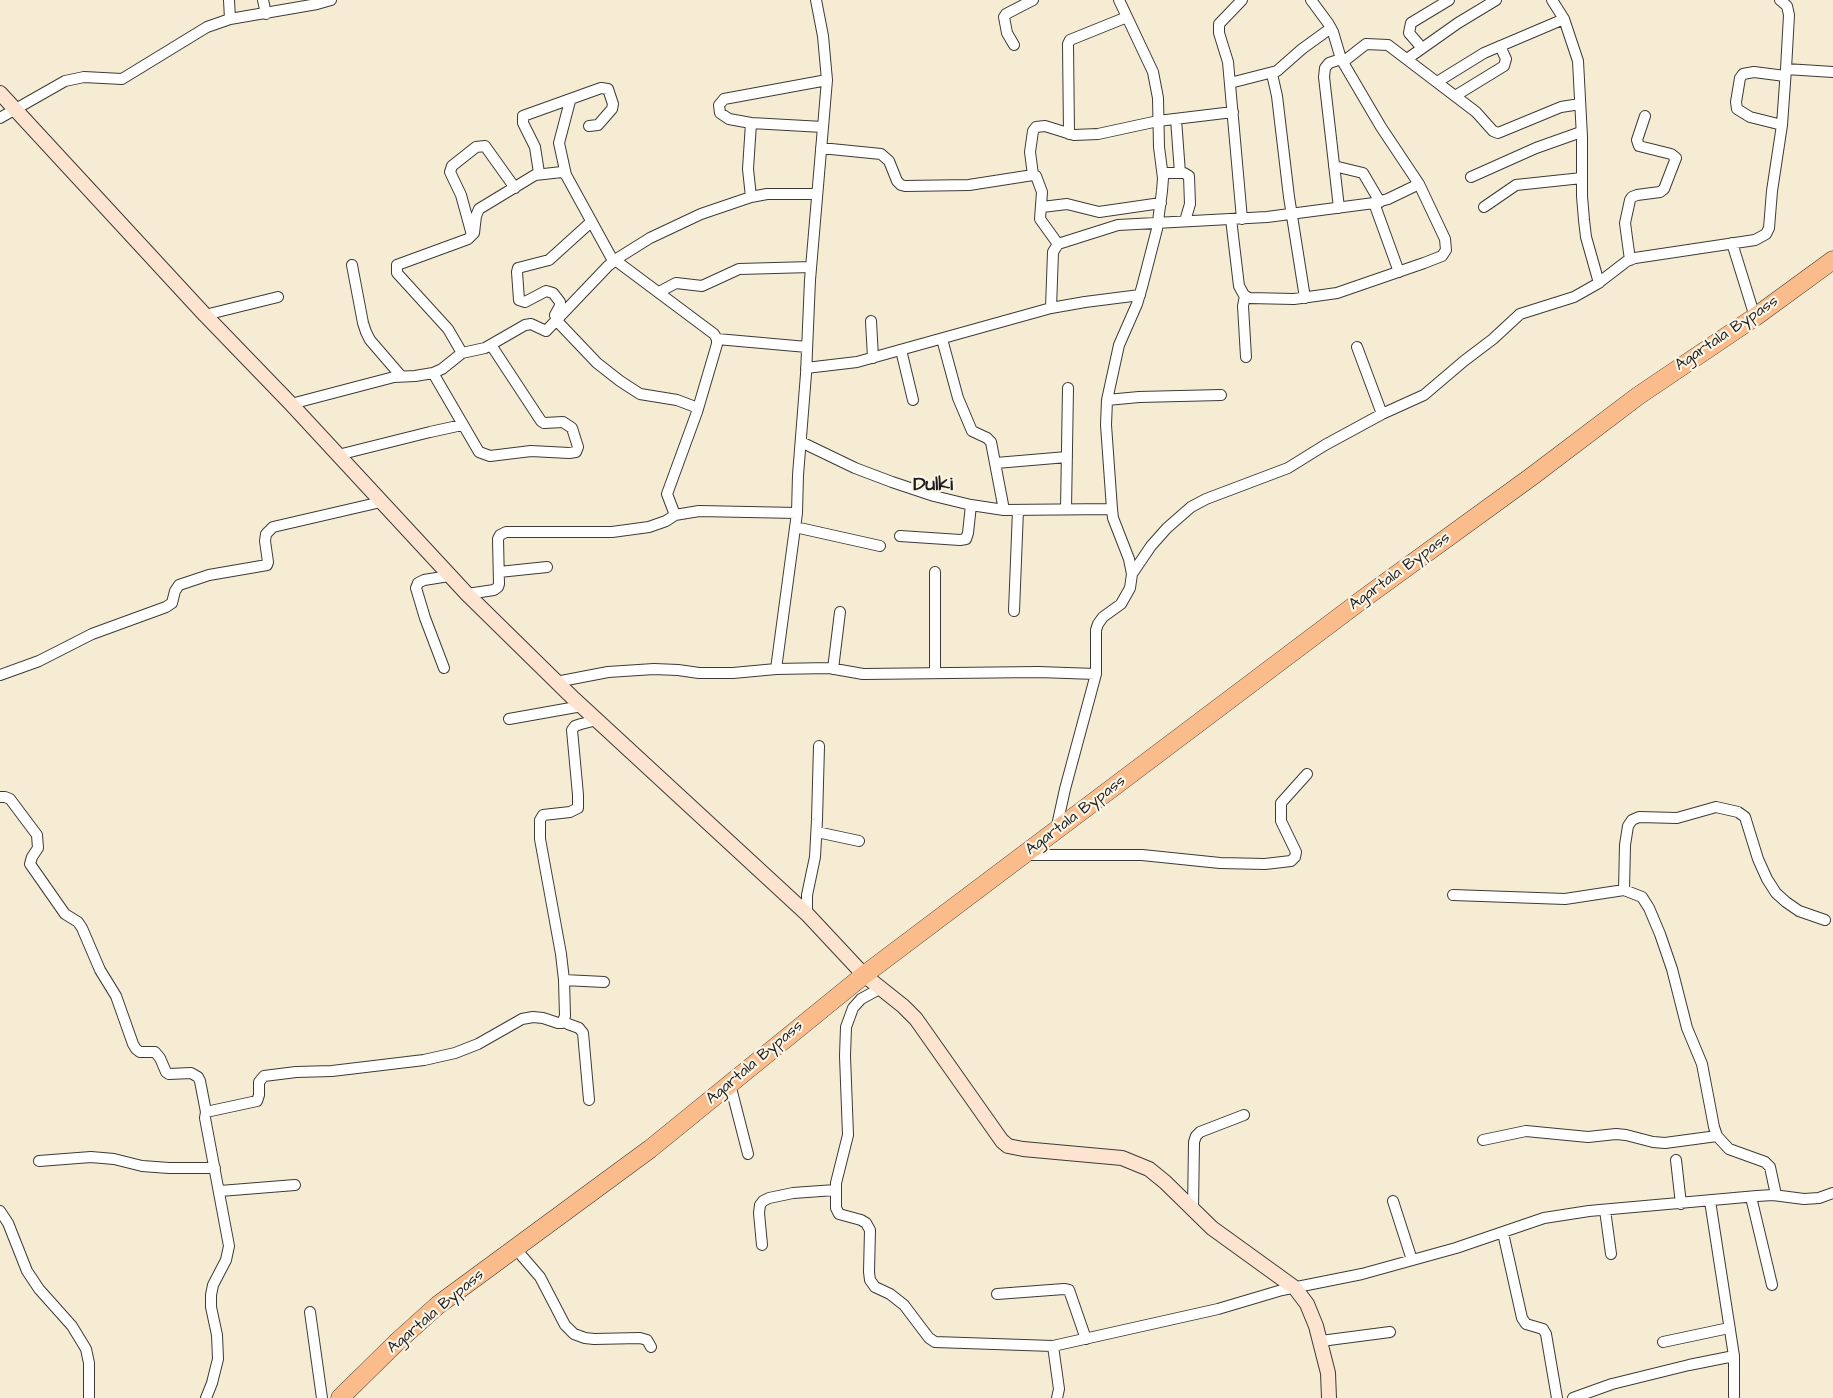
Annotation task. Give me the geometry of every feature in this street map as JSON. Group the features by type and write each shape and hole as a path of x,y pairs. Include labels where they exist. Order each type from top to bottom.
{"highway":[{"name":"Agartala Bypass","path":"340,1398 398,1341 438,1306 678,1127 864,974 1638,396 1755,317 1833,260"}],"street":[{"path":"229,0 230,19"},
{"path":"263,0 266,14"},
{"path":"0,118 65,81 76,78 122,78 206,27 230,19 266,14 331,0"},
{"path":"776,669 797,513 811,267 827,80 823,36 816,0"},
{"path":"1014,45 1006,33 1004,17 1006,14 1033,0"},
{"path":"1056,831 1065,789 1096,674 1096,630 1098,624 1126,598 1130,588 1132,574 1129,559 1113,518 1106,425 1107,400 1119,345 1140,295 1161,203 1163,174 1158,121 1158,98 1153,72 1119,0"},
{"path":"1242,0 1219,24 1219,34 1228,62 1242,219"},
{"path":"1245,296 1276,299 1305,298 1337,293 1442,256 1446,250 1445,239 1419,184 1381,127 1342,61 1331,28 1311,0"},
{"path":"1422,48 1409,33 1411,23 1449,0"},
{"path":"1406,59 1458,23 1496,0"},
{"path":"1552,0 1564,19 1578,61 1582,132 1582,196 1586,237 1599,282"},
{"path":"1132,574 1151,546 1167,528 1191,507 1206,499 1288,468 1324,445 1431,390 1520,314 1574,297 1630,260 1649,255 1760,238 1766,234 1769,228 1772,191 1782,125 1786,72 1789,15 1787,6 1780,0"},
{"path":"1069,134 1068,44 1070,40 1126,17"},
{"path":"1436,82 1484,53 1564,19"},
{"path":"1230,83 1272,74 1331,28"},
{"path":"1339,208 1324,77 1325,68 1329,63 1342,61 1363,46 1370,44 1388,45 1480,116 1493,131 1498,133 1561,107 1580,104"},
{"path":"1455,96 1504,66 1506,59 1500,46"},
{"path":"1782,125 1750,117 1737,109 1736,102 1740,78 1743,74 1754,72 1833,72"},
{"path":"1272,74 1277,96 1305,298"},
{"path":"823,127 751,123 724,116 719,108 720,102 724,99 827,80"},
{"path":"539,173 536,147 524,123 523,116 570,101 601,88 608,89 613,104 612,108 598,125 589,126"},
{"path":"0,93 449,576 556,682 807,914 864,974 916,1019 1002,1141 1008,1146 1023,1149 1110,1156 1134,1162 1165,1182 1212,1228 1295,1288 1307,1304 1321,1341 1328,1373 1329,1398"},
{"path":"570,101 559,143 566,175 608,252 615,260 714,334 717,339 698,408 666,494 675,515"},
{"path":"1058,244 1052,233 1040,219 1042,192 1036,176 1033,175 1030,152 1033,131 1036,127 1045,126 1069,134 1098,134 1158,121 1233,112"},
{"path":"1630,260 1626,223 1630,200 1632,196 1660,192 1664,189 1676,158 1671,154 1639,146 1637,140 1645,116"},
{"path":"1176,119 1180,173"},
{"path":"751,123 748,170 751,197"},
{"path":"1471,178 1536,148 1582,132"},
{"path":"472,236 461,195 450,172 452,166 476,147 485,146 514,188"},
{"path":"821,148 881,154 890,161 900,185 905,186 969,184 1033,175"},
{"path":"1334,166 1363,173 1377,203 1399,272"},
{"path":"462,353 448,328 397,273 397,265 462,242 472,236 479,209 539,173 559,171 566,175"},
{"path":"1163,174 1187,174 1190,181 1190,204 1185,221"},
{"path":"1484,207 1516,185 1582,178"},
{"path":"1051,308 1053,252 1058,244 1118,225 1292,215 1377,203 1419,184"},
{"path":"291,404 394,377 433,373 442,369 462,353 472,352 491,345 525,325 531,324 546,331 615,260 650,238 693,217 751,197 767,194 817,194"},
{"path":"1042,207 1067,204 1099,212 1161,203"},
{"path":"1231,219 1236,270 1245,296 1243,306 1246,357"},
{"path":"591,222 554,256 542,262 518,268 518,296 522,302 528,301 546,291 553,293 558,298 560,306 555,315 557,321 597,363 620,382 640,394 677,400 698,408"},
{"path":"1732,243 1755,317"},
{"path":"352,265 362,322 366,332 370,340 401,376"},
{"path":"658,292 672,284 680,283 702,286 739,269 811,267"},
{"path":"806,368 857,362 1051,308 1140,295"},
{"path":"205,315 278,297"},
{"path":"871,321 873,358"},
{"path":"717,339 807,347"},
{"path":"942,339 958,398 972,430 976,434 988,438 991,442 1004,510"},
{"path":"433,373 462,425 479,452 484,455 490,456 531,451 574,453 578,450 575,436 568,424 558,421 544,423 541,421 491,345"},
{"path":"1357,347 1382,414"},
{"path":"902,350 913,400"},
{"path":"1066,509 1068,388"},
{"path":"1107,400 1139,397 1221,395"},
{"path":"338,456 423,433 462,425"},
{"path":"801,442 855,468 892,482 934,496 971,505 1004,510 1112,509"},
{"path":"996,463 1067,457"},
{"path":"0,675 39,661 92,634 166,607 172,603 179,585 209,575 266,565 268,562 266,534 273,527 381,502"},
{"path":"900,536 960,540 966,538 971,505"},
{"path":"1014,611 1018,510"},
{"path":"468,594 498,587 498,539 500,535 506,532 612,532 648,527 666,521 675,515 699,511 797,513"},
{"path":"795,527 880,546"},
{"path":"499,572 547,567"},
{"path":"935,572 935,672"},
{"path":"444,668 416,588 418,583 424,580 449,576"},
{"path":"833,668 840,612"},
{"path":"556,682 617,672 654,669 699,673 833,668 863,674 1038,672 1096,674"},
{"path":"509,719 582,706"},
{"path":"564,1021 564,980 557,927 540,839 540,820 543,815 570,812 578,808 579,800 572,730 575,726 597,720"},
{"path":"807,914 808,895 814,863 819,746"},
{"path":"1024,855 1142,855 1220,863 1265,864 1291,861 1295,857 1296,852 1281,821 1281,803 1307,774"},
{"path":"0,797 10,799 37,835 38,848 30,864 65,914 78,922 82,928 100,970 118,1002 133,1044 140,1052 155,1052 169,1074 191,1074 198,1077 230,1246 226,1260 214,1285 212,1295 211,1307 217,1334 218,1359 206,1398"},
{"path":"1624,890 1625,845 1628,826 1632,820 1639,817 1677,818 1716,807 1738,812 1745,817 1758,859 1767,879 1776,892 1799,911 1825,920"},
{"path":"816,832 859,840"},
{"path":"1453,895 1565,899 1624,890 1642,897 1660,934 1672,969 1685,1022 1702,1064 1717,1136 1728,1149 1766,1162 1770,1167 1776,1196"},
{"path":"564,980 604,982"},
{"path":"881,988 862,999 853,1008 846,1027 845,1056 848,1135 835,1190 836,1208 839,1214 866,1223 870,1230 870,1280 875,1287 890,1294 904,1306 929,1338 935,1342 1038,1347 1053,1346 1218,1309 1295,1288 1362,1274 1502,1233 1544,1218 1605,1210 1751,1197 1820,1198 1833,1193"},
{"path":"206,1112 257,1101 259,1098 259,1082 264,1076 296,1072 332,1071 424,1060 455,1053 478,1044 522,1019 533,1017 558,1023 564,1021"},
{"path":"564,1021 579,1028 583,1033 590,1100"},
{"path":"730,1084 748,1154"},
{"path":"1193,1210 1194,1142 1196,1136 1200,1132 1244,1115"},
{"path":"1482,1140 1526,1131 1588,1137 1626,1135 1665,1143 1717,1136"},
{"path":"39,1161 91,1157 114,1158 142,1166 215,1168"},
{"path":"1676,1160 1681,1204"},
{"path":"220,1191 295,1185"},
{"path":"762,1245 759,1213 760,1205 763,1201 793,1193 835,1190"},
{"path":"1751,1197 1772,1285"},
{"path":"1394,1201 1412,1260"},
{"path":"1710,1201 1734,1356 1734,1396"},
{"path":"1605,1210 1611,1254"},
{"path":"0,1211 8,1223 27,1271 39,1289 72,1326 86,1350 89,1363 89,1398"},
{"path":"1502,1233 1522,1318 1526,1324 1543,1328 1546,1334 1557,1398"},
{"path":"515,1248 540,1277 565,1325 574,1334 594,1339 640,1338 647,1340 651,1347"},
{"path":"998,1294 1069,1290 1086,1339"},
{"path":"310,1312 322,1398"},
{"path":"1663,1342 1729,1328"},
{"path":"1321,1341 1390,1332"},
{"path":"1053,1346 1059,1389 1056,1398"},
{"path":"1573,1398 1612,1384 1689,1364 1734,1356"}],"district":[{"name":"Dulki","path":"933,486"}]}
